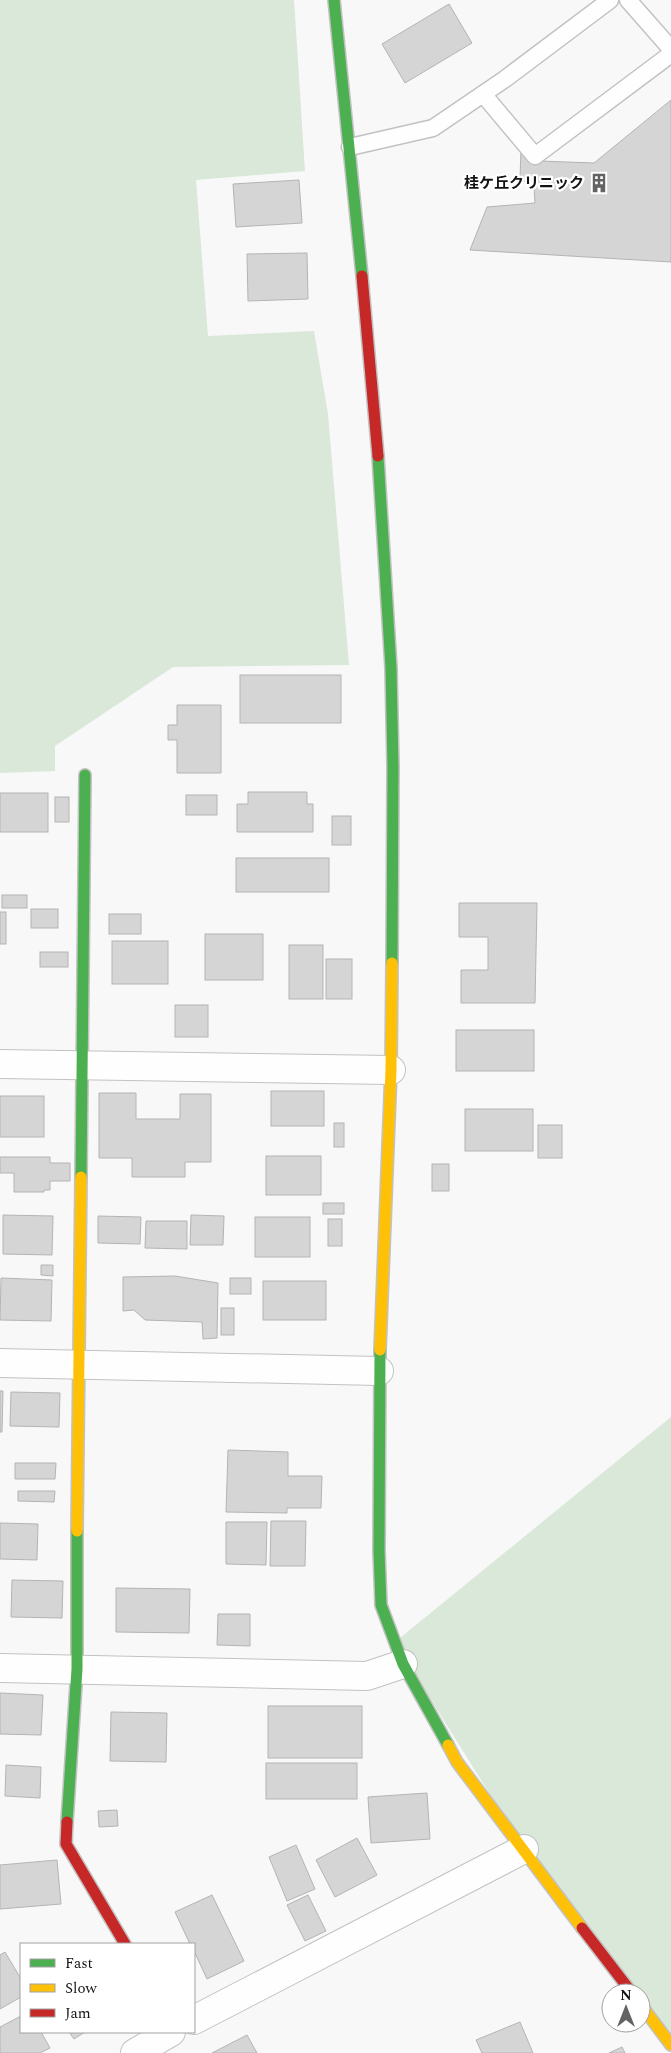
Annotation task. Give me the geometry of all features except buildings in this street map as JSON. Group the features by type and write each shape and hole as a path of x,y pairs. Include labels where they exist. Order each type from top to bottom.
{"street":[{"path":"334,0 376,414 388,592 393,767 391,1070 379,1371 379,1551 382,1605 403,1664 457,1762 624,1983"},
{"path":"85,775 78,1364 77,1669 66,1844 124,1943"},
{"path":"0,1064 391,1070"},
{"path":"0,1363 379,1371"},
{"path":"0,1668 367,1676 403,1664"},
{"path":"195,2019 524,1849"},
{"path":"651,2018 671,2045"},
{"path":"140,2052 169,2033"}],"lane":[{"path":"350,147 433,128 483,94 610,0"},
{"path":"628,0 671,50"},
{"path":"483,94 535,156 671,54"}],"green space":[{"path":"0,0 294,0 305,171 196,180 208,336 314,331 328,414 349,665 173,667 55,746 55,771 0,773"},
{"path":"671,1417 671,2045 651,2018 651,1983 624,1983 524,1849 395,1642"}],"traffic: fast":[{"path":"334,0 362,276"},
{"path":"378,456 391,668 393,767 392,963"},
{"path":"81,1177 85,775"},
{"path":"380,1350 379,1551 381,1605 403,1664 448,1745"},
{"path":"67,1822 77,1669 77,1531"}],"traffic: slow":[{"path":"380,1350 391,1070 392,963"},
{"path":"77,1531 81,1177"},
{"path":"448,1745 457,1762 582,1928"},
{"path":"651,2018 671,2045"}],"traffic: jam":[{"path":"362,276 378,456"},
{"path":"67,1822 66,1844 124,1943"},
{"path":"582,1928 624,1983"}],"place":[{"name":"桂ケ丘クリニック","path":"599,183"}]}
